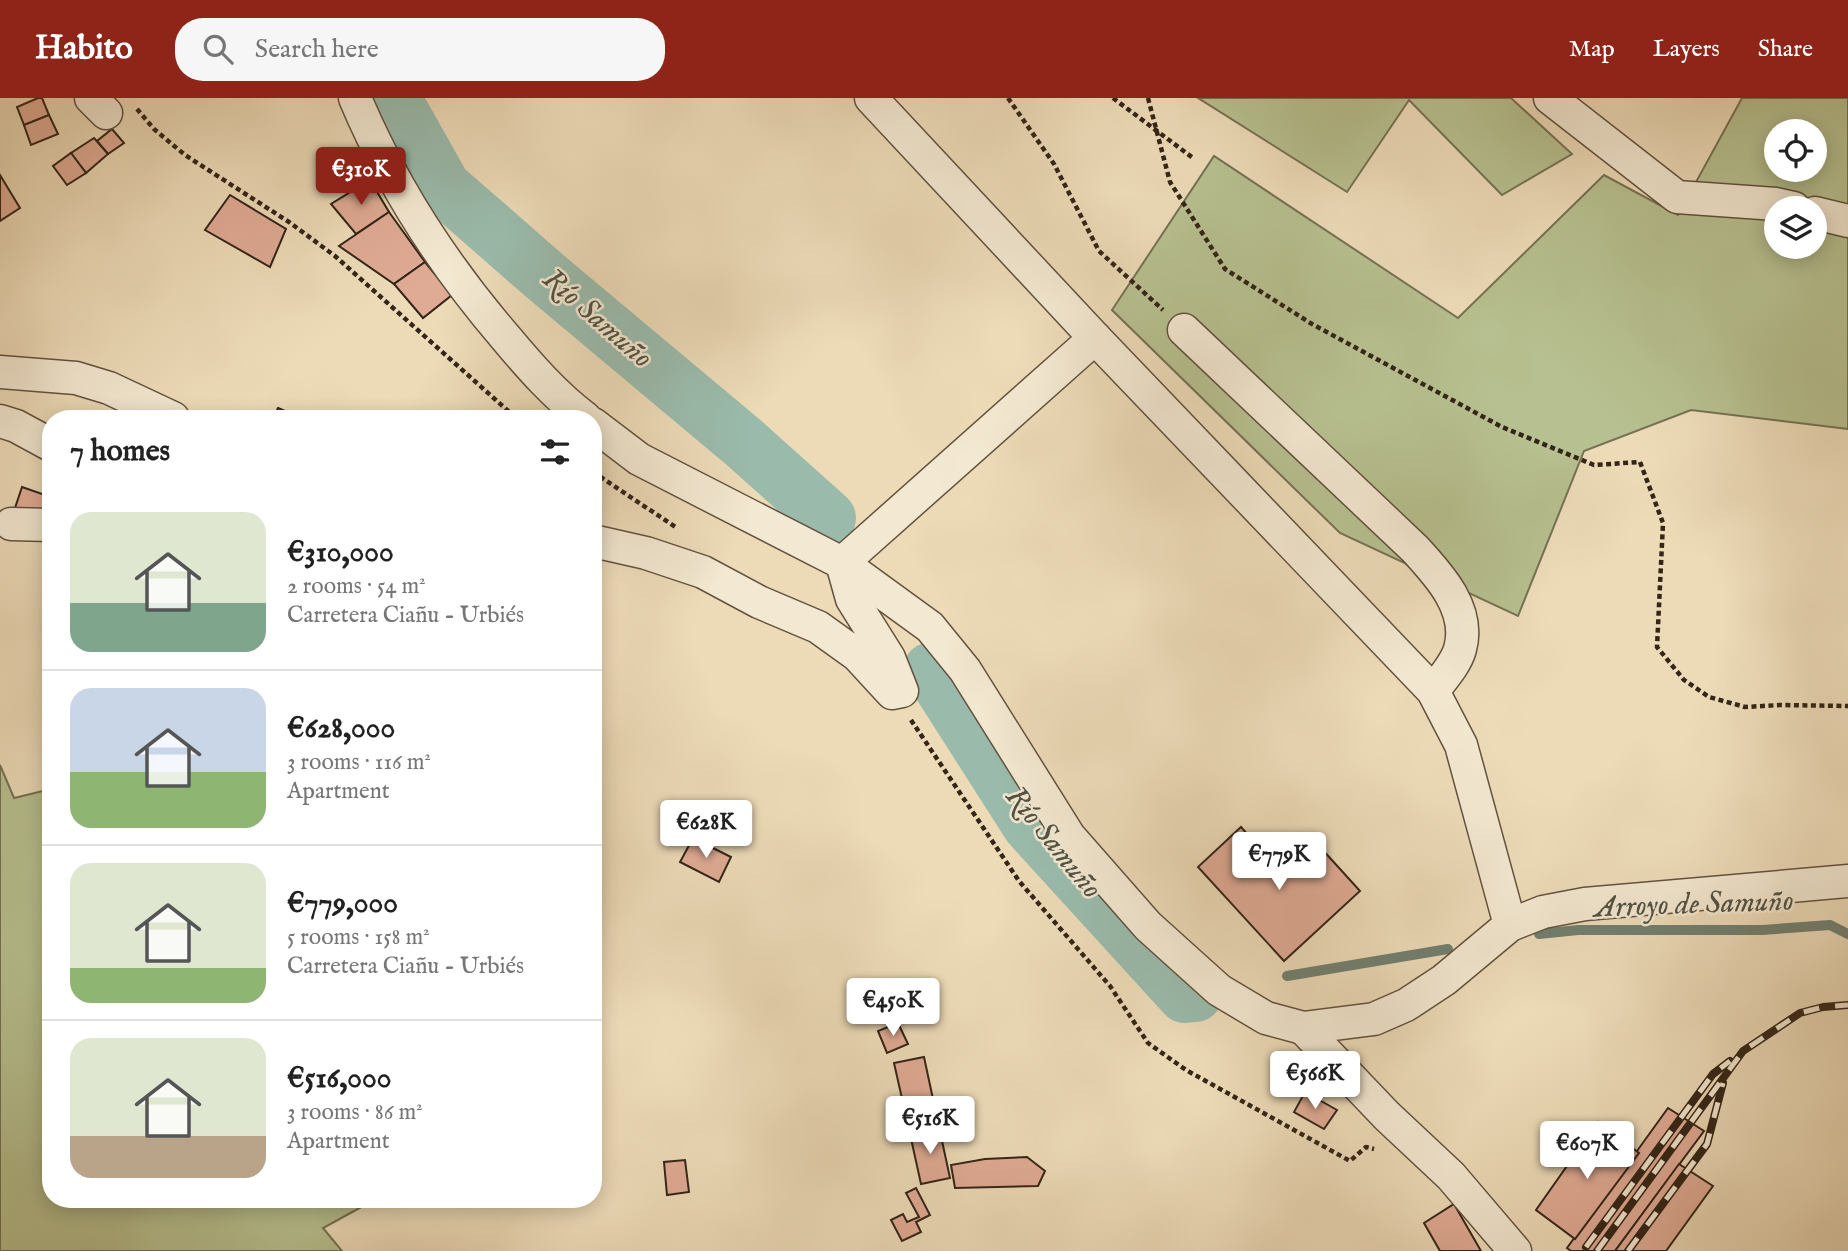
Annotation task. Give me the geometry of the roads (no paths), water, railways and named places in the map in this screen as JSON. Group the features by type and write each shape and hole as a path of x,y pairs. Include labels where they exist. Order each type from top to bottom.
{"street":[{"path":"355,98 404,199 473,300 554,394 575,410"},
{"path":"871,98 1095,338 1433,691 1461,745 1510,925"},
{"path":"1550,98 1677,197 1764,203"},
{"path":"1827,216 1848,221"},
{"path":"1184,330 1415,549 1442,578 1455,603 1463,627 1459,652 1433,691"},
{"path":"842,563 1095,338"},
{"path":"0,372 76,378 109,388 156,410"},
{"path":"0,421 42,440"},
{"path":"602,431 639,459 842,563 930,627 965,670 1069,835 1148,926 1219,990 1266,1018 1303,1028 1374,1019 1406,1005 1444,980 1510,925 1543,912 1585,904 1848,881"},
{"path":"11,524 42,525"},
{"path":"602,543 646,553 703,572 758,602 817,627 857,655 892,694 902,691 873,629 852,599 842,563"},
{"path":"1303,1028 1387,1116 1451,1176 1515,1251"}],"waterway":[{"name":"Río Samuño","path":"393,98 443,187 743,442 828,518"},
{"name":"Río Samuño","path":"931,670 1030,825 1185,995 1195,994"},
{"name":"Arroyo de Samuño","path":"1539,934 1578,930 1762,930 1830,925 1848,934"},
{"path":"1287,976 1448,949"}],"railway":[{"path":"1597,1251 1743,1051 1800,1013 1823,1007 1848,1005"},
{"path":"1586,1247 1713,1074 1730,1061"},
{"path":"1628,1251 1707,1144 1723,1083"}]}
